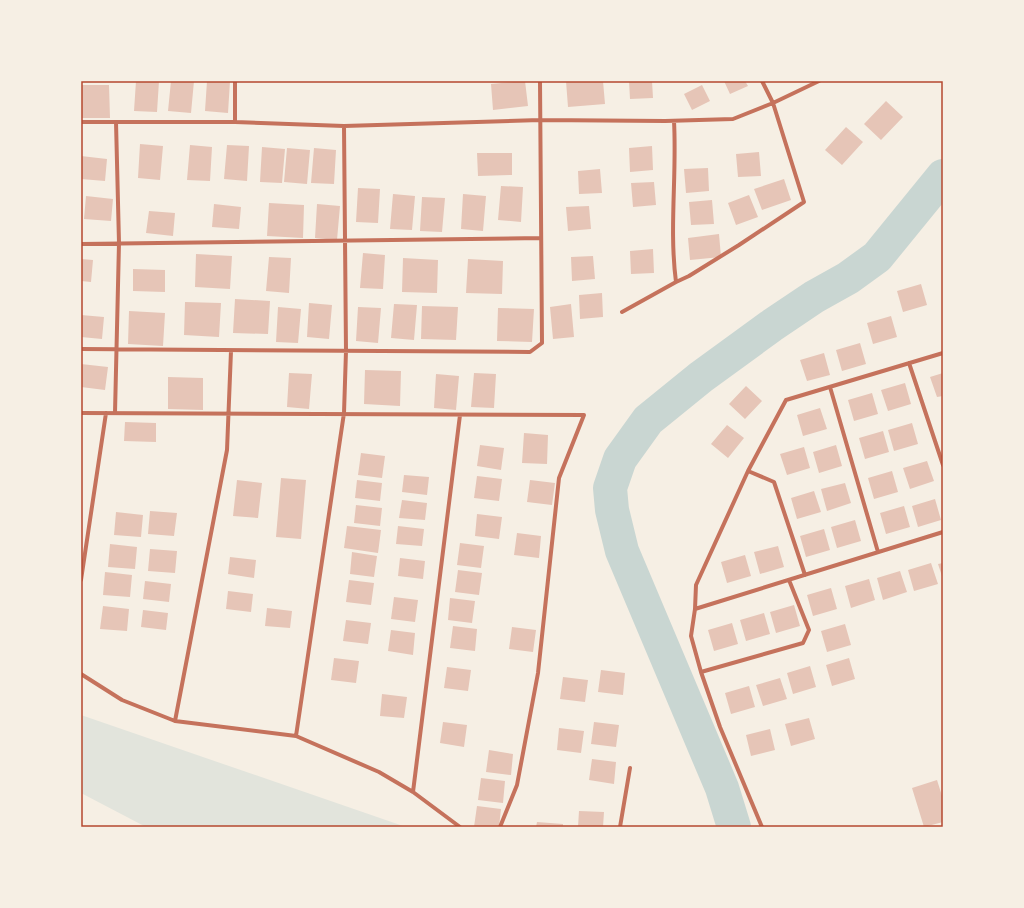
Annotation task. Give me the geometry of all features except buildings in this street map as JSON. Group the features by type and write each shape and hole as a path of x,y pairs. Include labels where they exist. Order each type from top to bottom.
{"street":[{"path":"235,81 235,122"},
{"path":"81,349 530,352 542,343 540,81"},
{"path":"622,312 689,276 804,202 773,103 762,81"},
{"path":"81,122 235,122 344,126 540,120 674,121 733,119 773,103 818,81"},
{"path":"674,121 673,257 676,282"},
{"path":"115,412 119,243 116,122"},
{"path":"296,736 344,413 346,351 344,126"},
{"path":"81,244 541,238"},
{"path":"175,721 227,450 231,350"},
{"path":"762,827 720,727 701,672 691,636 695,609 696,585 748,471 786,400 943,352"},
{"path":"909,363 943,465"},
{"path":"830,387 878,552"},
{"path":"81,413 584,415 559,478 538,673 517,785 500,827"},
{"path":"81,580 106,413"},
{"path":"413,792 460,415"},
{"path":"748,471 774,482 805,575"},
{"path":"695,609 943,532"},
{"path":"701,672 803,643 809,630 789,580"},
{"path":"81,674 122,700 175,721 296,736 379,772 413,792 460,827"},
{"path":"620,827 630,768"}],"shaded area":[{"path":"81,715 406,827 146,827 81,793"}],"waterway":[{"path":"734,827 722,788 622,551 612,510 610,488 620,459 648,420 701,377 771,326 814,297 848,278 877,257 943,176"}]}
